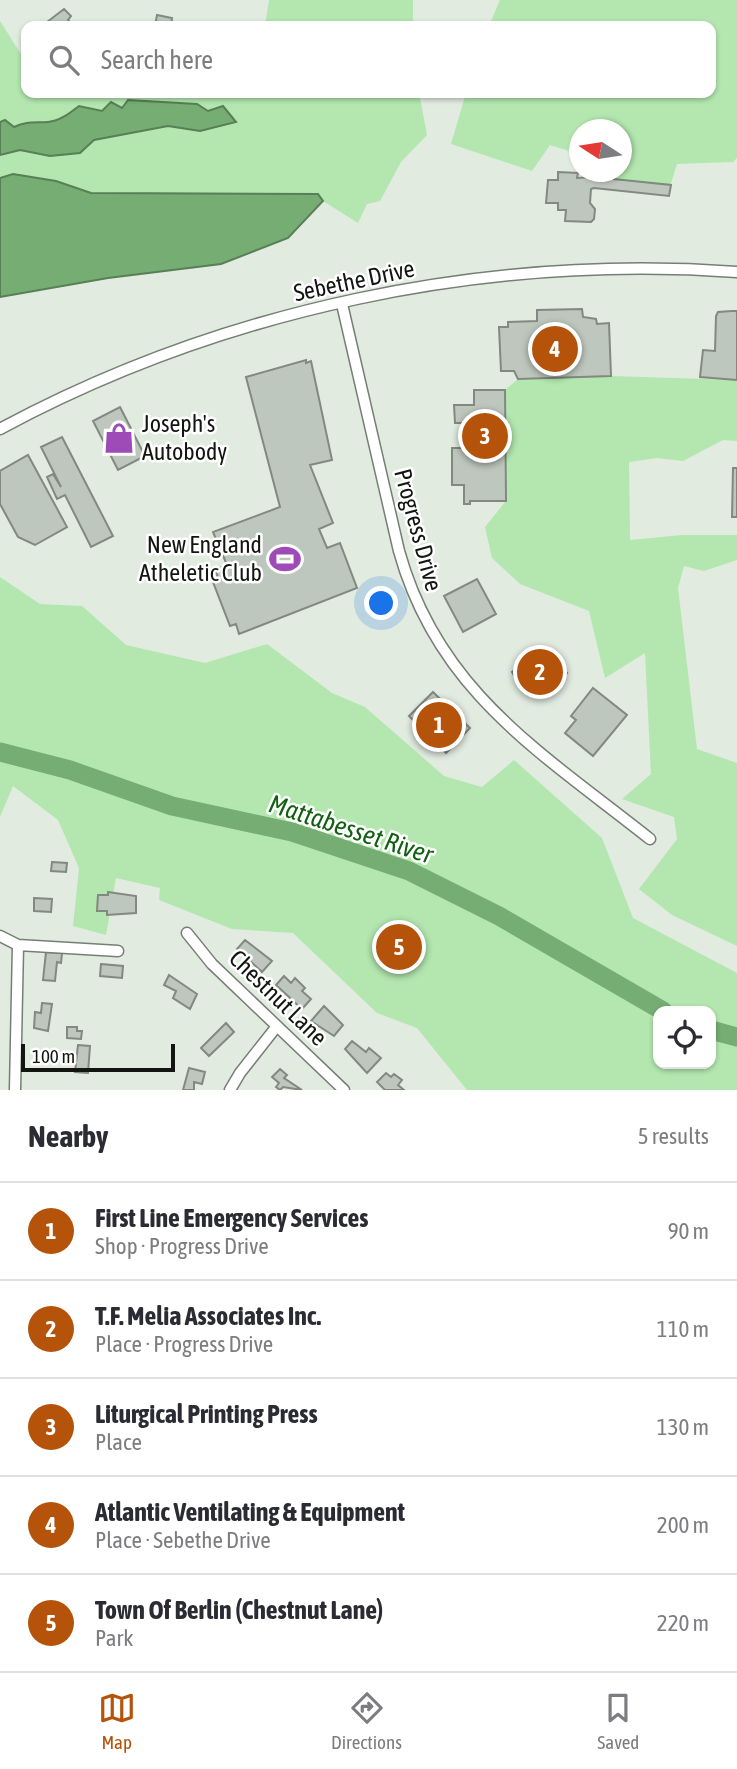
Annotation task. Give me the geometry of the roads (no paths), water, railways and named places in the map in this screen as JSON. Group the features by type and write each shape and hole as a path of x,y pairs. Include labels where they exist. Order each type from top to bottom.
{"street":[{"name":"Sebethe Drive","path":"0,429 140,365 229,333 342,304 446,283 540,272 635,268 737,272"},
{"name":"Progress Drive","path":"342,304 398,551 406,578 430,630 463,680 484,703 650,839"},
{"name":"Chestnut Lane","path":"187,933 212,964 344,1090"},
{"path":"0,936 18,945 118,951"},
{"path":"15,1090 18,945"},
{"path":"230,1090 277,1026"}],"waterway":[{"name":"Mattabesset River","path":"0,752 70,770 172,806 292,832 409,871 499,916 654,1006"},
{"name":"Mattabesset River","path":"716,1031 737,1037"}],"place":[{"name":"Atlantic Ventilating & Equipment","path":"555,349"},
{"name":"Liturgical Printing Press","path":"485,436"},
{"name":"Joseph's Autobody","path":"119,438"},
{"name":"New England Atheletic Club","path":"285,559"},
{"name":"T.F. Melia Associates Inc.","path":"540,672"},
{"name":"First Line Emergency Services","path":"439,725"},
{"name":"Town Of Berlin (Chestnut Lane)","path":"399,947"}]}
